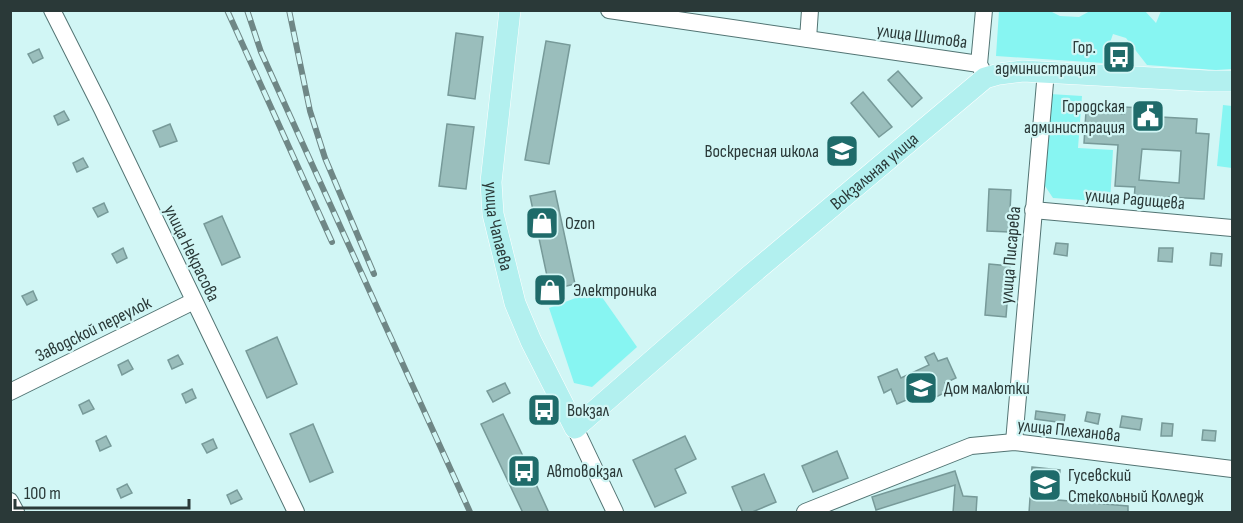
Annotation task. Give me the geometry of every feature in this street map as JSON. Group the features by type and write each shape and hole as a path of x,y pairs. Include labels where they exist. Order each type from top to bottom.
{"main road":[{"name":"улица Чапаева","path":"510,10 491,182 493,214 515,303 531,341 575,428"},
{"name":"Вокзальная улица","path":"575,428 982,71 999,74 1046,71 1233,81"}],"street":[{"name":"улица Некрасова","path":"52,10 296,513"},
{"name":"улица Шитова","path":"609,10 808,39 982,71"},
{"path":"808,39 810,10"},
{"path":"982,71 984,10"},
{"name":"улица Писарева","path":"1014,442 1046,71"},
{"name":"улица Радищева","path":"1033,210 1233,228"},
{"name":"Заводской переулок","path":"10,392 194,301"},
{"path":"575,428 615,513"},
{"name":"улица Плеханова","path":"806,513 971,446 1014,442 1233,469"},
{"path":"10,501 16,513"}],"shaded area":[{"path":"999,11 1050,11 1060,16 1079,17 1090,11 1145,11 1156,23 1161,11 1232,11 1232,69 1147,65 1126,38 1113,34 1103,63 996,56"},
{"path":"1050,94 1082,96 1078,148 1113,150 1110,202 1053,198 1043,183"},
{"path":"1223,105 1232,106 1232,168 1217,166"},
{"path":"597,290 637,347 592,387 574,383 549,308"}],"building":[{"path":"456,33 483,37 475,99 448,95"},
{"path":"546,41 570,45 549,164 525,160"},
{"path":"39,49 43,58 33,63 28,54"},
{"path":"898,71 922,98 912,107 888,80"},
{"path":"863,92 892,127 879,137 851,103"},
{"path":"1124,107 1143,108 1142,116 1197,119 1196,133 1209,134 1204,199 1168,197 1167,203 1134,200 1135,187 1115,186 1118,145 1084,143 1086,111 1124,114","holes":["1142,149 1181,151 1179,183 1139,180"]},
{"path":"64,111 69,120 58,125 54,116"},
{"path":"170,124 177,141 160,147 153,131"},
{"path":"447,124 474,127 466,189 439,186"},
{"path":"83,158 88,167 77,172 73,163"},
{"path":"989,189 1011,190 1009,232 987,231"},
{"path":"555,191 575,284 550,290 530,196"},
{"path":"104,203 108,212 98,217 93,208"},
{"path":"222,216 240,257 222,265 204,224"},
{"path":"1056,243 1068,244 1067,256 1054,254"},
{"path":"123,248 127,258 117,263 112,254"},
{"path":"1159,248 1173,248 1172,262 1158,261"},
{"path":"1211,253 1222,254 1221,266 1210,265"},
{"path":"989,264 1010,266 1006,317 985,315"},
{"path":"33,291 37,300 27,305 22,296"},
{"path":"277,337 297,384 267,398 246,351"},
{"path":"934,353 938,361 947,358 956,378 945,383 948,391 936,397 932,389 897,404 891,389 884,393 878,377 897,369 901,378 929,365 925,357"},
{"path":"178,355 183,364 172,369 168,360"},
{"path":"128,360 133,369 122,375 118,365"},
{"path":"505,383 510,393 493,402 487,391"},
{"path":"192,389 196,398 186,403 182,394"},
{"path":"89,400 94,409 83,414 79,405"},
{"path":"1036,411 1065,415 1064,423 1035,419"},
{"path":"1087,412 1100,414 1098,424 1085,421"},
{"path":"503,414 549,513 523,513 481,424"},
{"path":"1122,416 1142,419 1140,430 1120,427"},
{"path":"1162,423 1173,424 1172,436 1161,436"},
{"path":"313,424 333,472 310,482 290,434"},
{"path":"1203,430 1216,431 1215,441 1202,440"},
{"path":"106,436 111,446 100,451 96,441"},
{"path":"685,436 696,459 675,469 686,493 655,507 633,460"},
{"path":"213,439 217,448 207,453 202,444"},
{"path":"837,451 848,478 813,492 802,466"},
{"name":"Гусевский Стекольный Колледж","path":"1032,467 1060,470 1058,500 1128,506 1128,513 1029,513"},
{"path":"955,471 963,496 977,497 976,513 953,513 955,485 876,510 872,497"},
{"path":"764,474 776,502 750,513 743,513 732,487"},
{"path":"127,484 132,493 121,498 117,489"},
{"path":"237,490 242,499 231,504 227,495"}],"railway":[{"path":"227,10 332,242"},
{"path":"247,10 261,52 470,512"},
{"path":"289,10 310,111 325,158 374,274"}],"place":[{"name":"Гор. администрация","path":"1119,57"},
{"name":"Городская администрация","path":"1148,116"},
{"name":"Воскресная школа","path":"842,151"},
{"name":"Ozon","path":"542,223"},
{"name":"Электроника","path":"550,290"},
{"name":"Дом малютки","path":"921,388"},
{"name":"Вокзал","path":"544,410"},
{"name":"Автовокзал","path":"524,471"},
{"name":"Гусевский Стекольный Колледж","path":"1045,485"}]}
